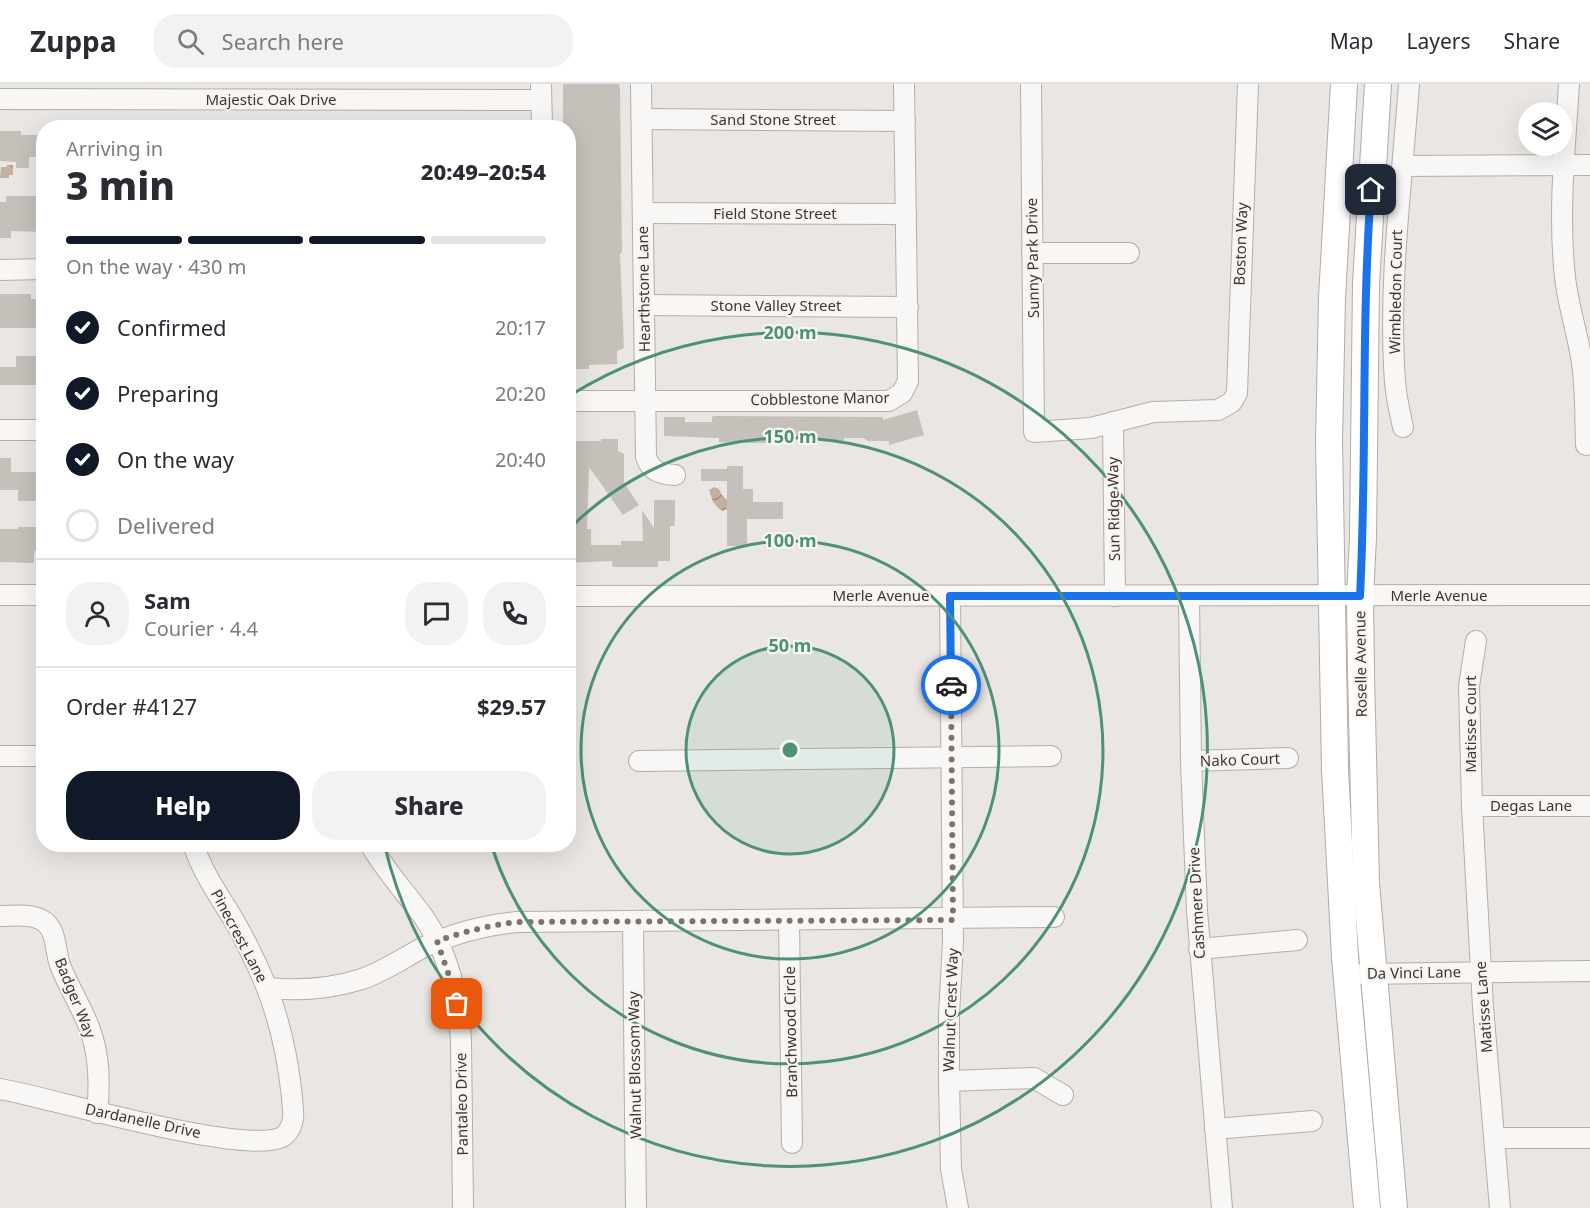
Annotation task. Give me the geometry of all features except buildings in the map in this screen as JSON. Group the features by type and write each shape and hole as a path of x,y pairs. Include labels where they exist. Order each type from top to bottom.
{"main road":[{"name":"Roselle Avenue","path":"1344,84 1332,298 1329,442 1334,596 1335,769 1342,910 1367,1208"},
{"name":"Roselle Avenue","path":"1378,84 1366,283 1363,538 1360,596 1363,803 1373,974 1394,1208"}],"street":[{"name":"Hearthstone Lane","path":"641,84 646,457 654,470 662,474 675,475"},
{"name":"Cobblestone Manor","path":"576,401 890,400 902,393 908,381 904,84"},
{"name":"Sunny Park Drive","path":"1031,84 1034,432 1091,428 1113,422"},
{"name":"Boston Way","path":"1113,422 1153,412 1218,410 1232,402 1238,388 1241,227 1248,84"},
{"name":"Wimbledon Court","path":"1403,427 1395,383 1394,253 1409,84"},
{"path":"1569,84 1562,244 1565,278 1581,325 1586,446"},
{"name":"Majestic Oak Drive","path":"0,99 372,92 541,92"},
{"path":"541,92 542,120"},
{"name":"Sand Stone Street","path":"642,119 904,121"},
{"path":"1403,166 1590,165"},
{"name":"Field Stone Street","path":"643,213 906,214"},
{"path":"1032,253 1129,253"},
{"path":"0,270 36,269"},
{"name":"Stone Valley Street","path":"644,305 908,307"},
{"name":"Sun Ridge Way","path":"1113,422 1115,596"},
{"path":"0,430 36,430"},
{"path":"0,595 36,595"},
{"name":"Merle Avenue","path":"576,596 1590,595"},
{"name":"Walnut Crest Way","path":"950,596 953,920 949,1081 951,1169 958,1208"},
{"name":"Cashmere Drive","path":"1190,597 1191,761 1199,950 1222,1208"},
{"name":"Matisse Court","path":"1472,806 1469,686 1476,641"},
{"path":"0,756 36,756"},
{"path":"639,761 1051,756"},
{"name":"Nako Court","path":"1191,761 1288,758"},
{"name":"Degas Lane","path":"1472,806 1590,806"},
{"name":"Matisse Lane","path":"1472,806 1483,1007 1500,1208"},
{"name":"Pinecrest Lane","path":"197,852 209,881 252,954 267,988 283,1041 290,1081 294,1118 286,1134"},
{"name":"Pantaleo Drive","path":"375,852 427,922 437,941 454,990 460,1018 463,1208"},
{"name":"Badger Way","path":"0,916 29,916 44,921 53,934 67,984 88,1026 94,1045 99,1067 97,1113"},
{"path":"267,988 309,990 337,986 387,968 437,941 495,924 517,922 1054,918"},
{"name":"Branchwood Circle","path":"789,921 792,1143"},
{"name":"Walnut Blossom Way","path":"633,922 636,1208"},
{"path":"1199,950 1297,940"},
{"name":"Da Vinci Lane","path":"1347,975 1590,972"},
{"path":"949,1081 1034,1078 1063,1095"},
{"name":"Dardanelle Drive","path":"0,1089 149,1125 207,1135 263,1141 274,1140 286,1134"},
{"path":"1215,1129 1312,1121"},
{"path":"1495,1138 1590,1138"}],"water":[{"path":"13,165 13,175 9,175 9,178 0,178 1,167"},
{"path":"714,487 719,489 730,503 723,511 713,502 709,490"}],"way so far":[{"path":"457,1004 447,966 437,941 495,924 517,922 953,920 951,685"}],"route":[{"path":"951,685 950,596 1360,596 1363,538 1363,380 1371,190"}]}
